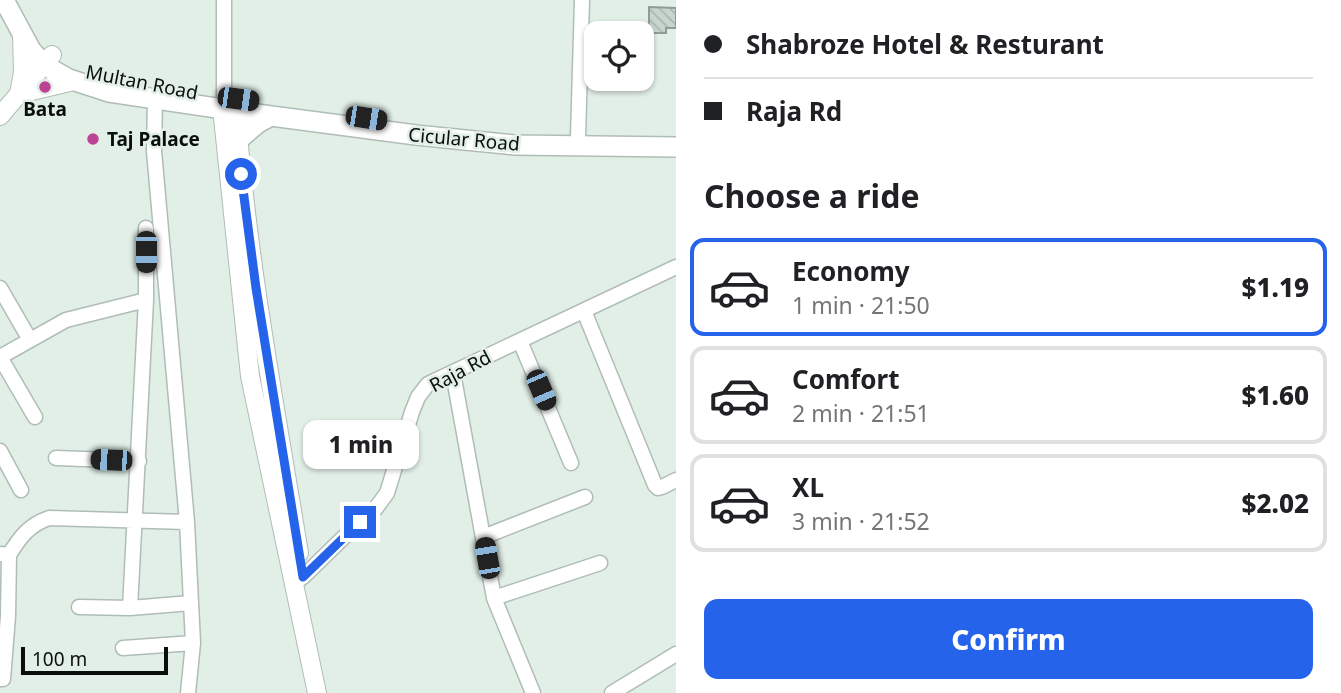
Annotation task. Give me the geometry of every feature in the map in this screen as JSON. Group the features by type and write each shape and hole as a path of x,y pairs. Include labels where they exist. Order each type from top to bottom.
{"highway":[{"name":"Cicular Road","path":"4,0 31,50 48,60 74,82 109,92 227,105 271,116 417,130 515,145 676,147"},
{"name":"Multan Road","path":"18,0 48,60 88,75 227,105 417,130 520,136 676,137"},
{"path":"239,140 258,123 271,116"}],"main road":[{"path":"19,94 23,72 22,34"},
{"path":"0,116 48,60"},
{"path":"19,94 74,82"},
{"path":"227,105 239,140 256,288 317,693"},
{"path":"227,105 250,376 298,580 329,693"}],"street":[{"path":"224,0 227,105"},
{"path":"578,137 582,0"},
{"path":"155,97 154,152 187,522 193,643 188,693"},
{"path":"130,608 146,300 146,228"},
{"name":"Raja Rd","path":"298,580 376,508 387,493 418,397 428,384 676,268"},
{"path":"0,288 30,340"},
{"path":"35,416 0,357 66,320 146,300"},
{"path":"584,311 655,485 658,488 676,480"},
{"path":"520,341 571,463"},
{"path":"453,373 494,598 533,693"},
{"path":"0,451 21,490"},
{"path":"56,458 139,461"},
{"path":"483,537 585,497"},
{"path":"0,679 3,680 8,616 5,555 19,537 40,521 49,518 187,522"},
{"path":"494,598 600,563"},
{"path":"79,607 130,608 191,603"},
{"path":"123,648 193,643"},
{"path":"612,693 676,654"}],"building":[{"path":"649,7 676,8 676,28 666,28 666,33 654,33 654,21 649,21"}],"place":[{"name":"Bata","path":"45,87"},
{"name":"Taj Palace","path":"93,139"}],"route":[{"path":"241,174 256,288 303,577 360,522"}]}
